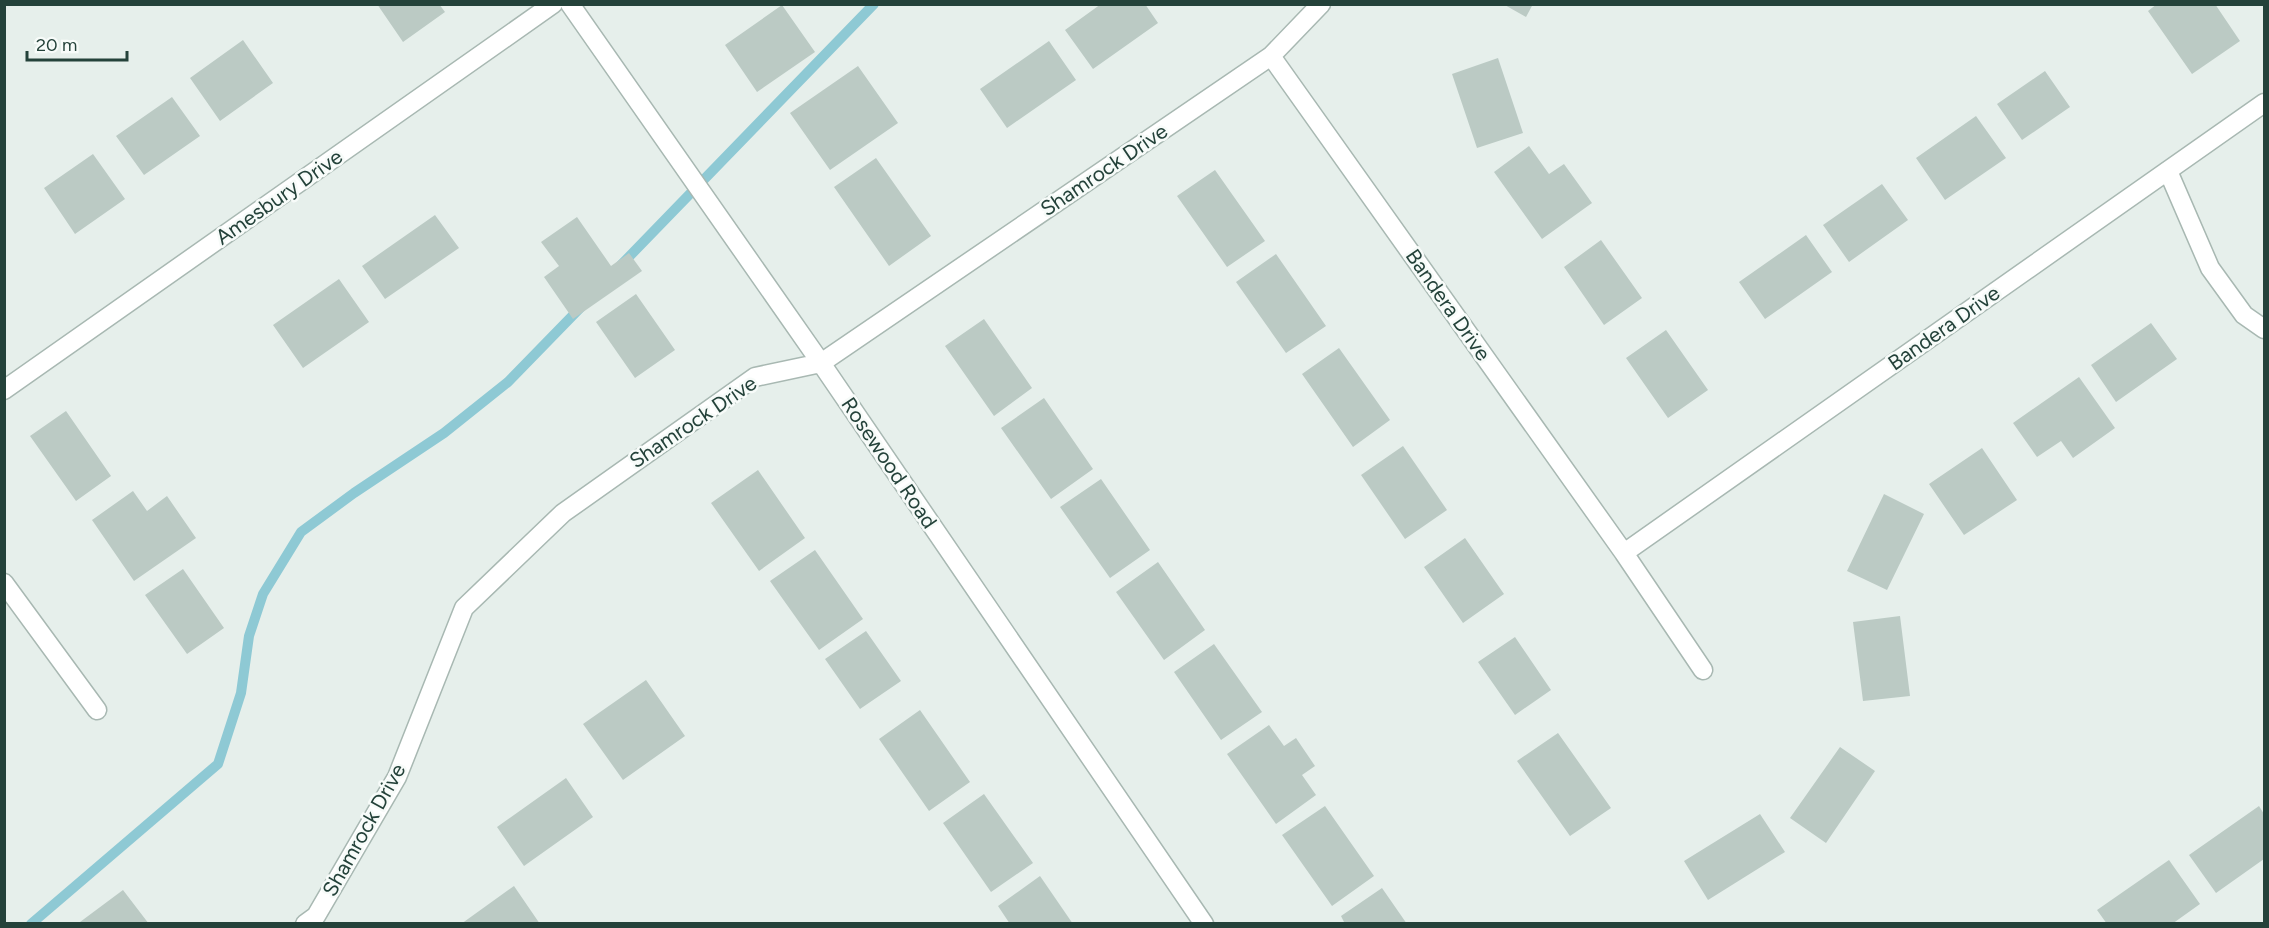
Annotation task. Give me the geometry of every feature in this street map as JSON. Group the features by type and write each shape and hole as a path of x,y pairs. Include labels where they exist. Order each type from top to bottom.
{"street":[{"name":"Amesbury Drive","path":"4,390 554,4"},
{"name":"Rosewood Road","path":"570,4 820,363 1204,924"},
{"name":"Shamrock Drive","path":"305,924 316,916 397,777 464,608 562,513 755,377 820,363 1271,56 1321,4"},
{"name":"Bandera Drive","path":"1271,56 1624,553 1703,670"},
{"name":"Bandera Drive","path":"1624,553 2265,103"},
{"path":"2168,171 2210,268 2244,315 2265,329"},
{"path":"4,583 97,710"}],"building":[{"path":"377,4 439,4 445,12 403,42"},
{"path":"1101,4 1145,4 1158,23 1093,69 1065,30"},
{"path":"1503,4 1533,4 1526,17"},
{"path":"2157,4 2215,4 2240,41 2192,74 2148,11"},
{"path":"782,5 815,52 757,92 725,45"},
{"path":"243,40 273,83 220,121 190,78"},
{"path":"1049,41 1076,80 1007,128 980,89"},
{"path":"1498,58 1523,133 1477,148 1452,74"},
{"path":"858,66 898,123 830,170 790,113"},
{"path":"2045,71 2070,107 2022,140 1997,104"},
{"path":"172,97 200,136 144,175 116,136"},
{"path":"1976,116 2006,158 1945,200 1916,158"},
{"path":"1529,146 1549,174 1564,164 1592,203 1542,239 1494,172"},
{"path":"93,154 125,199 75,234 44,188"},
{"path":"876,158 931,236 889,266 834,187"},
{"path":"1215,170 1265,241 1227,267 1177,196"},
{"path":"1882,184 1908,220 1849,262 1823,225"},
{"path":"435,215 459,248 385,299 362,266"},
{"path":"577,217 611,266 629,253 642,271 573,319 544,277 559,266 541,242"},
{"path":"1806,235 1832,272 1765,319 1739,282"},
{"path":"1601,240 1642,298 1604,325 1564,267"},
{"path":"1276,254 1326,326 1286,353 1236,282"},
{"path":"339,279 369,322 303,368 273,325"},
{"path":"636,294 675,350 635,378 596,322"},
{"path":"984,319 1032,388 994,416 945,346"},
{"path":"2151,323 2177,359 2116,402 2091,365"},
{"path":"1666,330 1708,390 1668,418 1626,358"},
{"path":"1339,348 1390,420 1353,447 1302,374"},
{"path":"2079,377 2115,428 2073,458 2061,441 2037,457 2013,423"},
{"path":"1044,398 1093,469 1051,499 1001,428"},
{"path":"66,411 111,476 76,501 30,436"},
{"path":"1403,446 1447,510 1405,539 1361,475"},
{"path":"1982,448 2017,500 1964,535 1929,484"},
{"path":"758,470 805,538 759,571 711,503"},
{"path":"1101,479 1150,550 1110,578 1060,507"},
{"path":"133,491 147,511 167,496 196,538 134,581 92,520"},
{"path":"1884,494 1924,514 1887,590 1847,571"},
{"path":"1465,538 1504,594 1463,623 1424,567"},
{"path":"815,550 863,619 819,650 770,581"},
{"path":"1158,562 1205,630 1164,660 1116,592"},
{"path":"183,569 224,628 187,654 145,595"},
{"path":"1900,616 1910,696 1863,701 1853,622"},
{"path":"866,631 901,681 860,709 825,659"},
{"path":"1515,637 1551,690 1515,715 1478,662"},
{"path":"1214,644 1262,712 1221,740 1174,672"},
{"path":"646,680 685,736 623,780 583,724"},
{"path":"920,710 970,782 929,811 879,739"},
{"path":"1269,725 1284,746 1296,738 1315,766 1302,775 1316,795 1276,824 1227,754"},
{"path":"1558,733 1611,808 1570,836 1517,761"},
{"path":"1840,747 1875,771 1826,843 1790,818"},
{"path":"566,778 593,817 524,866 497,827"},
{"path":"984,794 1033,863 991,892 943,823"},
{"path":"1325,806 1374,876 1332,906 1282,835"},
{"path":"2259,806 2264,814 2264,859 2216,893 2189,855"},
{"path":"1760,814 1785,852 1708,900 1684,861"},
{"path":"2169,860 2200,904 2172,924 2107,924 2097,910"},
{"path":"1040,876 1073,924 1010,924 998,906"},
{"path":"514,886 540,924 461,924"},
{"path":"1382,888 1407,924 1345,924 1341,916"},
{"path":"123,890 149,924 81,924 80,922"}],"waterway":[{"path":"621,265 874,4"},
{"path":"31,924 218,764 241,693 249,636 263,594 301,532 354,493 444,433 508,382 581,307"}]}
